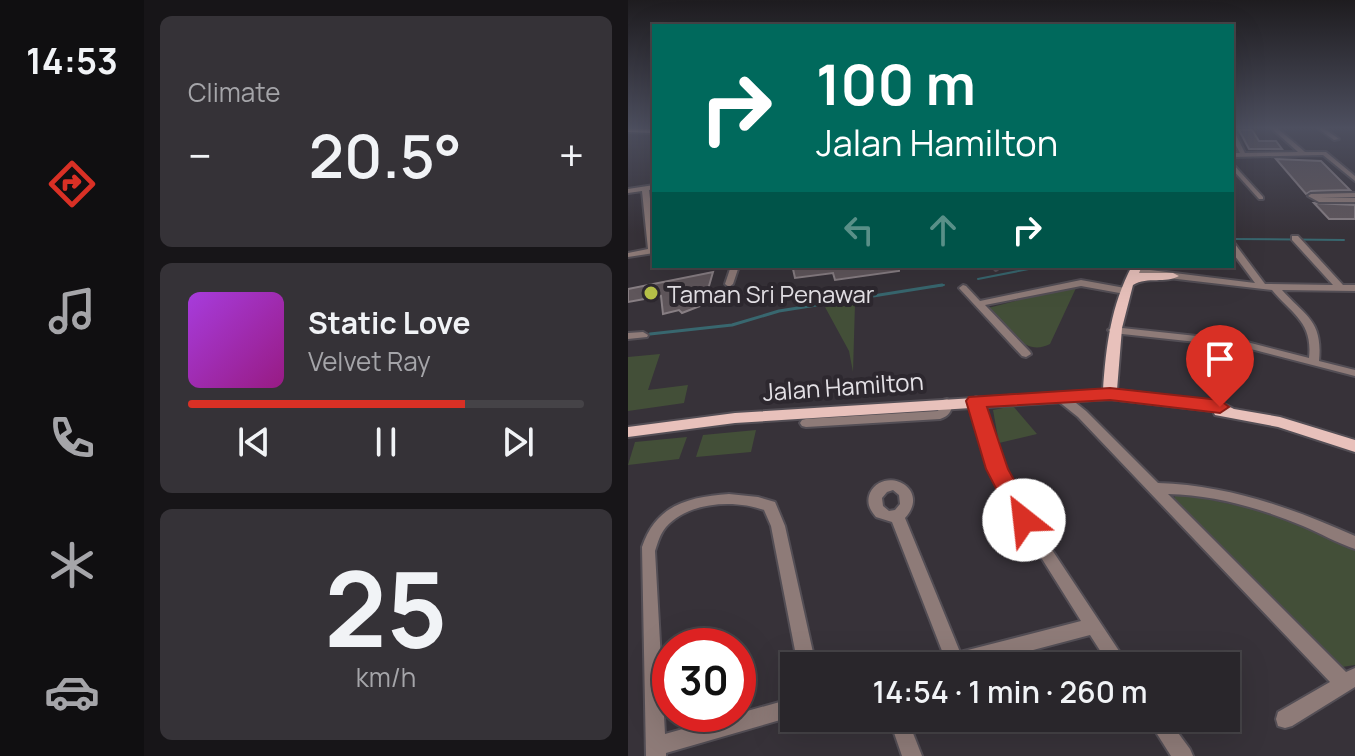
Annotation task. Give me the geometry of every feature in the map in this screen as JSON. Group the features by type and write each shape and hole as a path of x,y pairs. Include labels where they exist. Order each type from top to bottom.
{"main road":[{"path":"1084,405 1110,394 1113,330 1126,287 1138,268 1169,276"},
{"path":"1126,287 1140,276 1169,276"},
{"name":"Jalan Hamilton","path":"628,432 735,418 1110,394 1189,402 1280,422 1355,446"},
{"name":"Jalan Hamilton","path":"1062,398 1084,405 1228,411"}],"street":[{"path":"1335,162 1355,179"},
{"path":"1234,167 1261,198"},
{"path":"628,191 649,188 651,221"},
{"path":"1311,196 1355,197 1319,200 1311,196"},
{"path":"1297,240 1341,288"},
{"path":"1234,249 1262,287"},
{"path":"628,255 652,251"},
{"path":"729,284 734,268"},
{"path":"1169,276 1275,288 1355,288"},
{"path":"978,304 1081,283 1126,287"},
{"path":"963,288 1026,354"},
{"path":"1275,288 1307,318 1316,337 1314,361"},
{"path":"1113,330 1243,344 1355,373"},
{"path":"628,336 643,335"},
{"path":"976,401 997,469 1012,500 1111,652"},
{"path":"806,423 940,415 945,412 947,403"},
{"path":"1084,405 1154,488 1350,680 1285,719"},
{"path":"1154,488 1191,489 1249,501 1291,515 1355,543"},
{"path":"780,711 656,751 648,551 653,534 663,520 682,508 704,502 754,498 770,506 778,526 804,652"},
{"path":"897,516 943,652"},
{"path":"993,652 1093,626"},
{"path":"903,732 912,756"},
{"path":"1166,732 1183,756"}],"green space":[{"path":"1072,286 1076,288 1050,344 1040,347 1031,347 1015,338 988,308"},
{"path":"855,303 853,372 849,351 825,307"},
{"path":"660,354 648,390 688,385 684,403 628,411 628,357"},
{"path":"1013,406 1037,434 999,443 993,410"},
{"path":"756,430 751,452 696,457 703,435"},
{"path":"687,437 679,459 628,465 635,442"},
{"path":"1183,494 1282,515 1355,549 1355,665 1342,667 1330,662 1173,501 1175,496"}],"building":[{"path":"1279,162 1322,162 1350,190 1311,191 1306,194"},
{"path":"1314,203 1355,205 1355,219 1329,219"},
{"path":"899,268 899,271 835,280 833,273 795,278 793,269"},
{"name":"Taman Sri Penawar","path":"713,272 709,286 702,291 700,306 682,313 679,310 663,314 661,296 628,302 628,289"}],"waterway":[{"path":"1234,239 1344,240"},
{"path":"978,279 1034,268"},
{"path":"650,334 732,325 779,311 942,285"},
{"path":"930,287 944,285"}],"place":[{"name":"Taman Sri Penawar","path":"651,293"}],"route":[{"path":"1024,520 997,469 976,401 1110,394 1220,407"}]}
